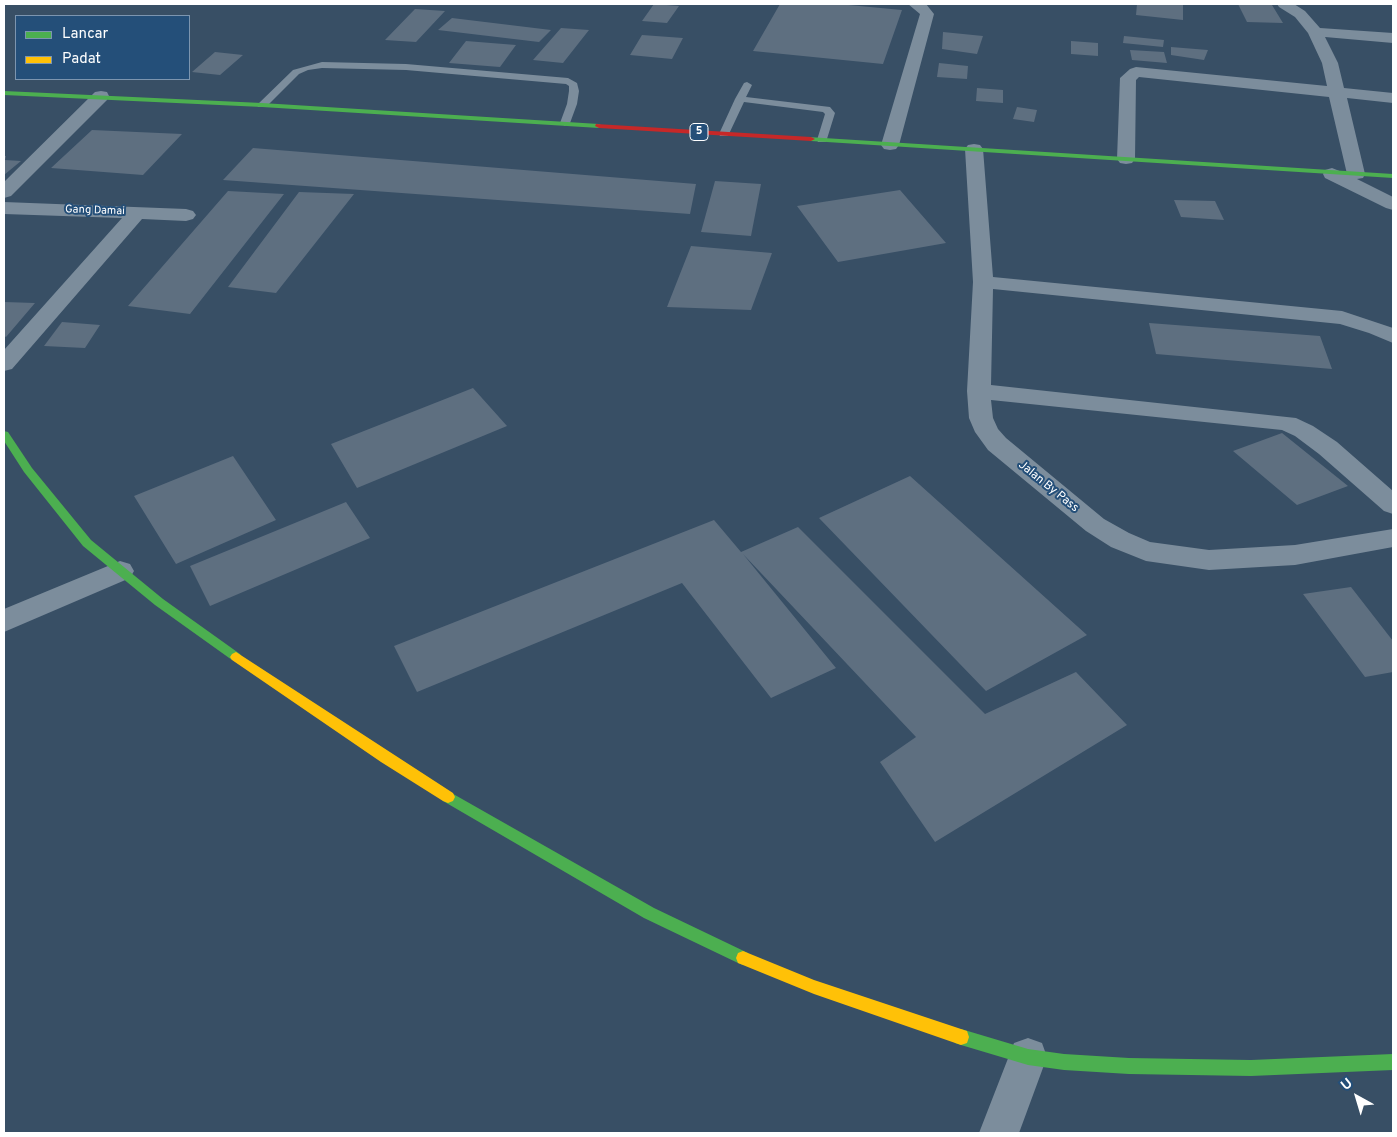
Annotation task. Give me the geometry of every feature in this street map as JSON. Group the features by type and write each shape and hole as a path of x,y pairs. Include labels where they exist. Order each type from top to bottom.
{"main road":[{"name":"5","path":"4,93 101,96 565,123 1393,176"},
{"path":"4,434 28,470 81,537 120,571 260,674 386,758 457,802 649,913 732,953 814,987 988,1046 1028,1057 1120,1066 1214,1068 1393,1062"}],"street":[{"path":"890,145 928,14 923,8 915,4"},
{"path":"1284,4 1300,14 1315,32 1330,63 1356,174"},
{"path":"1315,32 1393,38"},
{"path":"1126,159 1128,78 1136,72 1393,98"},
{"path":"4,192 101,96"},
{"name":"Jalan By Pass","path":"974,149 983,282 979,391 980,418 996,444 1095,525 1120,540 1146,552 1209,560 1295,555 1393,538"},
{"path":"1329,172 1393,204"},
{"name":"Gang Damai","path":"4,208 186,215"},
{"path":"4,364 137,213"},
{"path":"983,282 1342,318 1377,328 1393,336"},
{"path":"979,391 1287,423 1304,431 1328,448 1393,505"},
{"path":"4,621 120,571"},
{"path":"998,1133 1028,1057"}],"lane":[{"path":"262,105 296,72 306,68 322,66 406,67 568,81 574,86 574,91 572,104 565,123"},
{"path":"724,134 747,85"},
{"path":"740,99 826,109 830,113 822,140"}],"building":[{"path":"654,4 679,6 667,23 642,21"},
{"path":"780,4 838,4 902,10 883,64 753,51"},
{"path":"1137,4 1183,4 1183,20 1136,15"},
{"path":"1238,4 1272,5 1283,23 1247,22"},
{"path":"415,9 445,11 416,42 385,40"},
{"path":"452,18 551,30 539,42 438,30"},
{"path":"561,28 589,30 563,63 533,60"},
{"path":"943,32 983,36 977,54 942,49"},
{"path":"642,35 683,38 672,59 630,55"},
{"path":"1124,36 1164,40 1163,47 1123,43"},
{"path":"466,41 516,45 500,67 449,63"},
{"path":"1071,41 1098,43 1098,56 1071,54"},
{"path":"1171,47 1208,50 1204,60 1171,55"},
{"path":"1130,50 1164,52 1167,63 1132,60"},
{"path":"215,52 243,55 220,75 192,72"},
{"path":"939,63 968,66 967,79 937,77"},
{"path":"977,88 1003,90 1003,103 976,101"},
{"path":"1017,107 1037,110 1034,122 1013,119"},
{"path":"92,130 182,134 143,175 51,168"},
{"path":"253,148 696,184 690,214 223,180"},
{"path":"4,156 6,156 5,160 21,161 4,175"},
{"path":"715,181 761,184 751,236 701,232"},
{"path":"900,190 946,243 838,262 797,206"},
{"path":"228,191 284,194 190,314 128,306"},
{"path":"299,192 354,194 276,293 228,287"},
{"path":"1174,200 1215,201 1224,220 1181,217"},
{"path":"691,246 772,253 751,310 667,307"},
{"path":"4,302 35,303 6,337 4,336"},
{"path":"62,322 100,325 85,348 44,346"},
{"path":"1149,323 1320,336 1332,369 1156,354"},
{"path":"473,388 507,426 357,488 331,444"},
{"path":"1282,433 1348,486 1297,505 1233,451"},
{"path":"233,456 276,520 176,564 134,496"},
{"path":"910,476 1087,635 986,691 819,518"},
{"path":"346,502 370,538 210,606 190,566"},
{"path":"714,520 741,552 798,527 985,714 1076,672 1127,725 935,842 880,762 916,737 743,554 836,668 771,698 682,583 417,692 394,646"},
{"path":"1351,587 1393,641 1393,672 1365,677 1303,594"}],"traffic: fast":[{"path":"4,93 262,105 599,126"},
{"path":"811,139 1393,176"},
{"path":"4,434 28,470 87,543 159,602 236,657"},
{"path":"448,797 649,913 743,958"},
{"path":"961,1037 1028,1057 1064,1062 1129,1066 1251,1068 1393,1062"}],"traffic: slow":[{"path":"236,657 386,758 448,797"},
{"path":"743,958 814,987 961,1037"}],"traffic: jam":[{"path":"599,126 811,139"}]}
